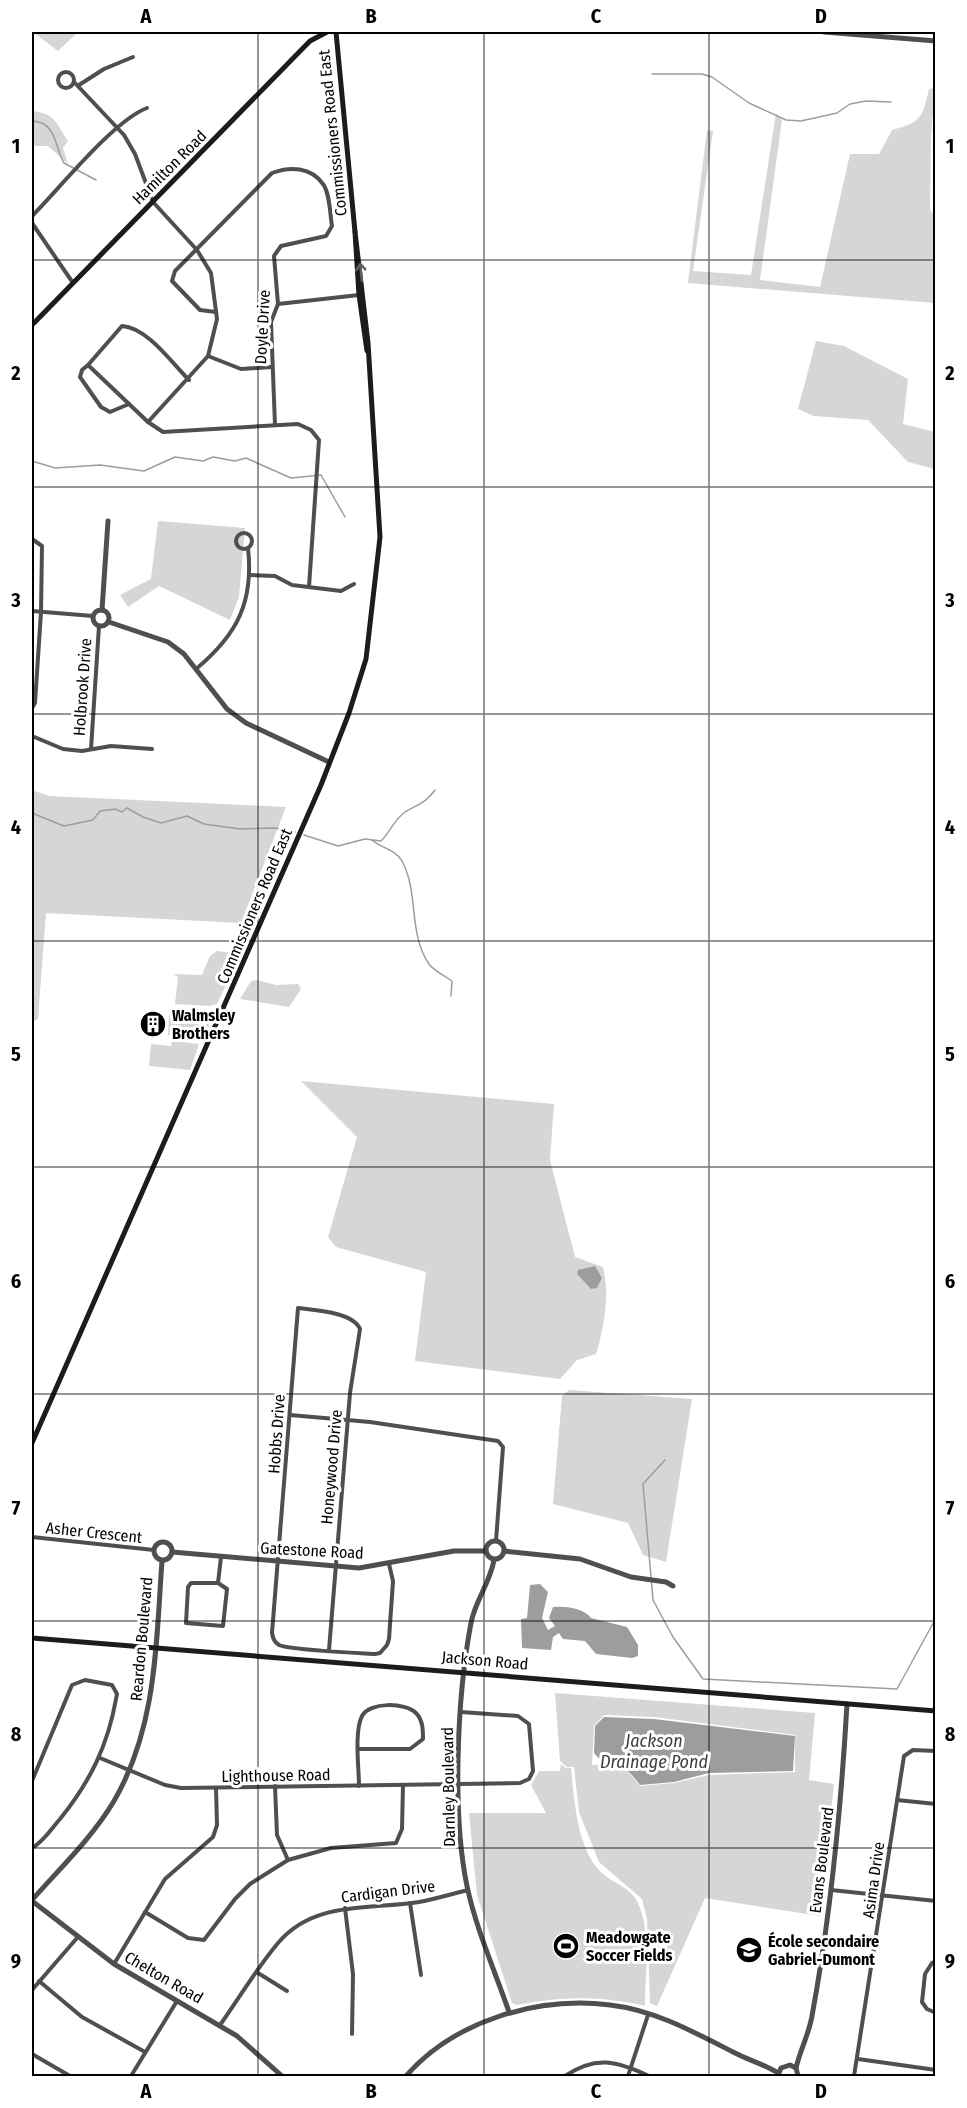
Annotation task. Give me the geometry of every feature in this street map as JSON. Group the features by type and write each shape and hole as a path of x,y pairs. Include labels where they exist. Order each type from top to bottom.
{"main road":[{"path":"310,41 315,32"},
{"name":"Hamilton Road","path":"32,325 310,41 327,32"},
{"name":"Commissioners Road East","path":"32,1443 250,952 349,713 366,659 375,598 380,537 367,351 336,32"},
{"name":"Commissioners Road East","path":"356,231 359,296 367,351"},
{"name":"Jackson Road","path":"32,1638 156,1646 936,1711"}],"street":[{"path":"824,32 936,41"},
{"path":"79,85 104,69 133,57"},
{"path":"74,82 71,86 64,88 58,82 58,77 64,72 70,73 84,95 117,127 135,154 153,202 198,250 211,273 216,312 208,356 189,380 148,422"},
{"path":"32,216 117,127 134,113 147,108"},
{"name":"Doyle Drive","path":"216,312 200,310 172,281 175,271 272,173 288,167 309,171 324,185 332,226 326,236 281,246 274,256 278,304 272,322 275,425"},
{"path":"32,224 73,283"},
{"path":"278,304 359,296"},
{"path":"129,404 110,412 101,407 80,377 82,370 122,326 132,327 146,337 189,380"},
{"path":"208,356 241,369 272,367"},
{"path":"88,364 148,422 163,432 298,424 311,430 319,440 309,587"},
{"path":"102,610 108,520"},
{"path":"196,669 217,651 232,632 244,607 249,575 248,548 252,543 252,538 246,532 241,533 237,537 238,545 248,548"},
{"path":"32,539 42,546 41,612 35,703 32,708"},
{"path":"249,575 275,576 292,585 341,591 354,584"},
{"path":"32,611 93,616 102,610"},
{"path":"102,610 108,613 109,622"},
{"path":"93,616 99,626 109,622 168,642 184,654 227,709 246,723 329,762"},
{"name":"Holbrook Drive","path":"91,749 99,626"},
{"path":"32,736 63,749 111,746 152,749"},
{"name":"Honeywood Drive","path":"298,1308 323,1310 353,1320 358,1324 361,1335 347,1419 329,1650"},
{"name":"Hobbs Drive","path":"298,1308 272,1633 273,1640 282,1646 329,1650"},
{"path":"290,1415 347,1419 498,1441 503,1447 496,1541"},
{"name":"Asher Crescent","path":"32,1538 154,1550"},
{"path":"496,1541 501,1543 504,1551 500,1559 494,1560 489,1558 486,1551 490,1543 496,1541"},
{"path":"164,1542 170,1545 172,1552 170,1558 162,1561 156,1557 154,1550 156,1545 164,1542"},
{"name":"Gatestone Road","path":"172,1552 359,1568 454,1551 486,1551"},
{"path":"504,1551 580,1559 631,1577 666,1582 673,1586"},
{"path":"218,1583 221,1557"},
{"name":"Darnley Boulevard","path":"494,1560 491,1575 471,1620 461,1712 459,1784 462,1860 468,1890 509,2012"},
{"name":"Reardon Boulevard","path":"32,1900 88,1838 113,1802 130,1769 147,1717 156,1646 162,1561"},
{"path":"329,1650 375,1654 385,1650 389,1639 393,1581 389,1564"},
{"path":"191,1583 218,1583 226,1589 223,1626 186,1623 191,1583"},
{"path":"32,1781 59,1723 72,1685 81,1681 109,1683 117,1694 100,1758 80,1794 43,1839 32,1848"},
{"name":"Evans Boulevard","path":"797,2072 800,2051 812,2018 831,1890 842,1797 847,1704"},
{"path":"359,1749 410,1749 417,1746 423,1739 421,1720 413,1710 404,1707 373,1706 366,1709 359,1724 359,1749 359,1786"},
{"name":"Lighthouse Road","path":"100,1758 165,1785 216,1788 520,1783 529,1779 533,1771 532,1731 529,1724 518,1716 461,1712"},
{"name":"Asima Drive","path":"854,2076 904,1756 913,1750 936,1751"},
{"path":"145,1912 188,1938 204,1940 235,1899 250,1884 288,1860 331,1848 396,1843 402,1829 403,1785"},
{"path":"275,1786 277,1835 288,1860"},
{"path":"114,1964 165,1879 213,1837 217,1826 216,1788"},
{"path":"897,1800 936,1804"},
{"name":"Cardigan Drive","path":"220,2025 278,1942 294,1928 329,1911 410,1903 468,1890"},
{"path":"831,1890 936,1901"},
{"name":"Chelton Road","path":"32,1900 77,1938 114,1964 237,2036 282,2076"},
{"path":"410,1903 421,1975"},
{"path":"345,1908 353,1974 352,2034"},
{"path":"32,1990 77,1938"},
{"path":"936,1961 925,1974 922,2002 927,2009 936,2013"},
{"path":"258,1972 287,1991"},
{"path":"39,1982 82,2017 145,2052"},
{"path":"132,2076 177,2001"},
{"path":"406,2076 444,2044 484,2021 509,2012 549,2006 610,2005 678,2024 741,2057 770,2067 779,2073 797,2072"},
{"path":"628,2076 648,2015"},
{"path":"32,2054 70,2076"},
{"path":"858,2059 936,2070"},
{"path":"565,2076 595,2062 614,2062 649,2076"}],"shaded area":[{"path":"33,32 78,32 58,51"},
{"path":"935,88 931,137 930,210 935,217 935,303 688,283 707,130 713,131 693,271 751,275 776,113 782,120 760,280 820,287 850,154 879,154 892,130 909,124 919,117 929,89"},
{"path":"32,111 46,114 57,124 68,141 63,148 68,164 48,146 35,146 32,141"},
{"path":"816,341 844,346 908,379 903,424 935,432 935,469 908,462 868,420 814,416 798,409"},
{"path":"158,521 245,528 239,597 230,620 159,586 128,607 120,595 151,579"},
{"path":"32,790 49,796 286,807 241,923 46,913 38,1019 32,1023"},
{"path":"217,951 241,954 217,1004 210,1006 175,1004 178,977 173,974 202,975 210,956"},
{"path":"251,981 276,985 298,984 301,989 289,1007 240,999"},
{"path":"175,1010 212,1013 207,1032 202,1038 168,1035 169,1014 174,1014"},
{"path":"172,1041 199,1044 190,1070 149,1066 151,1044 171,1046"},
{"path":"301,1081 554,1104 550,1160 575,1257 603,1267 605,1277 605,1310 596,1354 577,1360 560,1379 415,1361 426,1272 336,1247 328,1237 357,1137"},
{"path":"569,1390 692,1399 666,1562 643,1555 628,1523 553,1504 562,1396"},
{"path":"555,1693 815,1713 809,1780 834,1784 820,1916 705,1898 657,2006 650,2003 647,1919 642,1899 599,1862 579,1812 574,1767 567,1767 560,1761","holes":["604,1715 654,1717 795,1735 795,1772 709,1775 674,1783 640,1786 620,1766 592,1765 594,1726"]},
{"path":"561,1764 566,1768 571,1768 578,1821 591,1859 598,1869 633,1896 642,1913 647,1953 645,2006 613,2000 581,1998 517,2005 512,2003 477,1895 469,1813 546,1813 531,1785 539,1771 560,1771"}],"water":[{"path":"595,1266 602,1278 597,1288 591,1289 577,1274 578,1270"},
{"path":"540,1584 548,1592 542,1618 548,1630 555,1626 549,1618 553,1607 579,1610 591,1618 627,1627 638,1645 638,1656 632,1658 596,1654 585,1641 563,1639 559,1633 553,1637 551,1650 522,1648 521,1619 527,1618 530,1585"},
{"name":"Jackson Drainage Pond","path":"604,1717 654,1719 795,1736 793,1771 709,1773 674,1782 640,1785 624,1768 602,1762 594,1753 595,1726"}],"waterway":[{"path":"652,74 702,74 712,77 749,103 786,120 801,121 837,113 850,104 866,101 891,102"},
{"path":"32,121 40,122 50,130 64,163 96,180"},
{"path":"32,461 55,468 100,465 144,471 175,457 203,461 213,457 235,461 246,458 291,478 321,475 345,517"},
{"path":"304,835 338,846 365,839 381,841 401,815 425,801 435,790"},
{"path":"32,813 64,826 93,820 100,811 115,809 122,812 127,808 161,823 187,816 204,824 240,829 275,828 295,832"},
{"path":"372,840 396,854 402,861 410,886 418,940 431,967 452,981 451,996"},
{"path":"665,1460 643,1484 653,1600 673,1637 703,1679 897,1689 936,1618"}],"place":[{"name":"Walmsley Brothers","path":"153,1024"},
{"name":"Meadowgate Soccer Fields","path":"566,1946"},
{"name":"École secondaire Gabriel-Dumont","path":"749,1950"}]}
